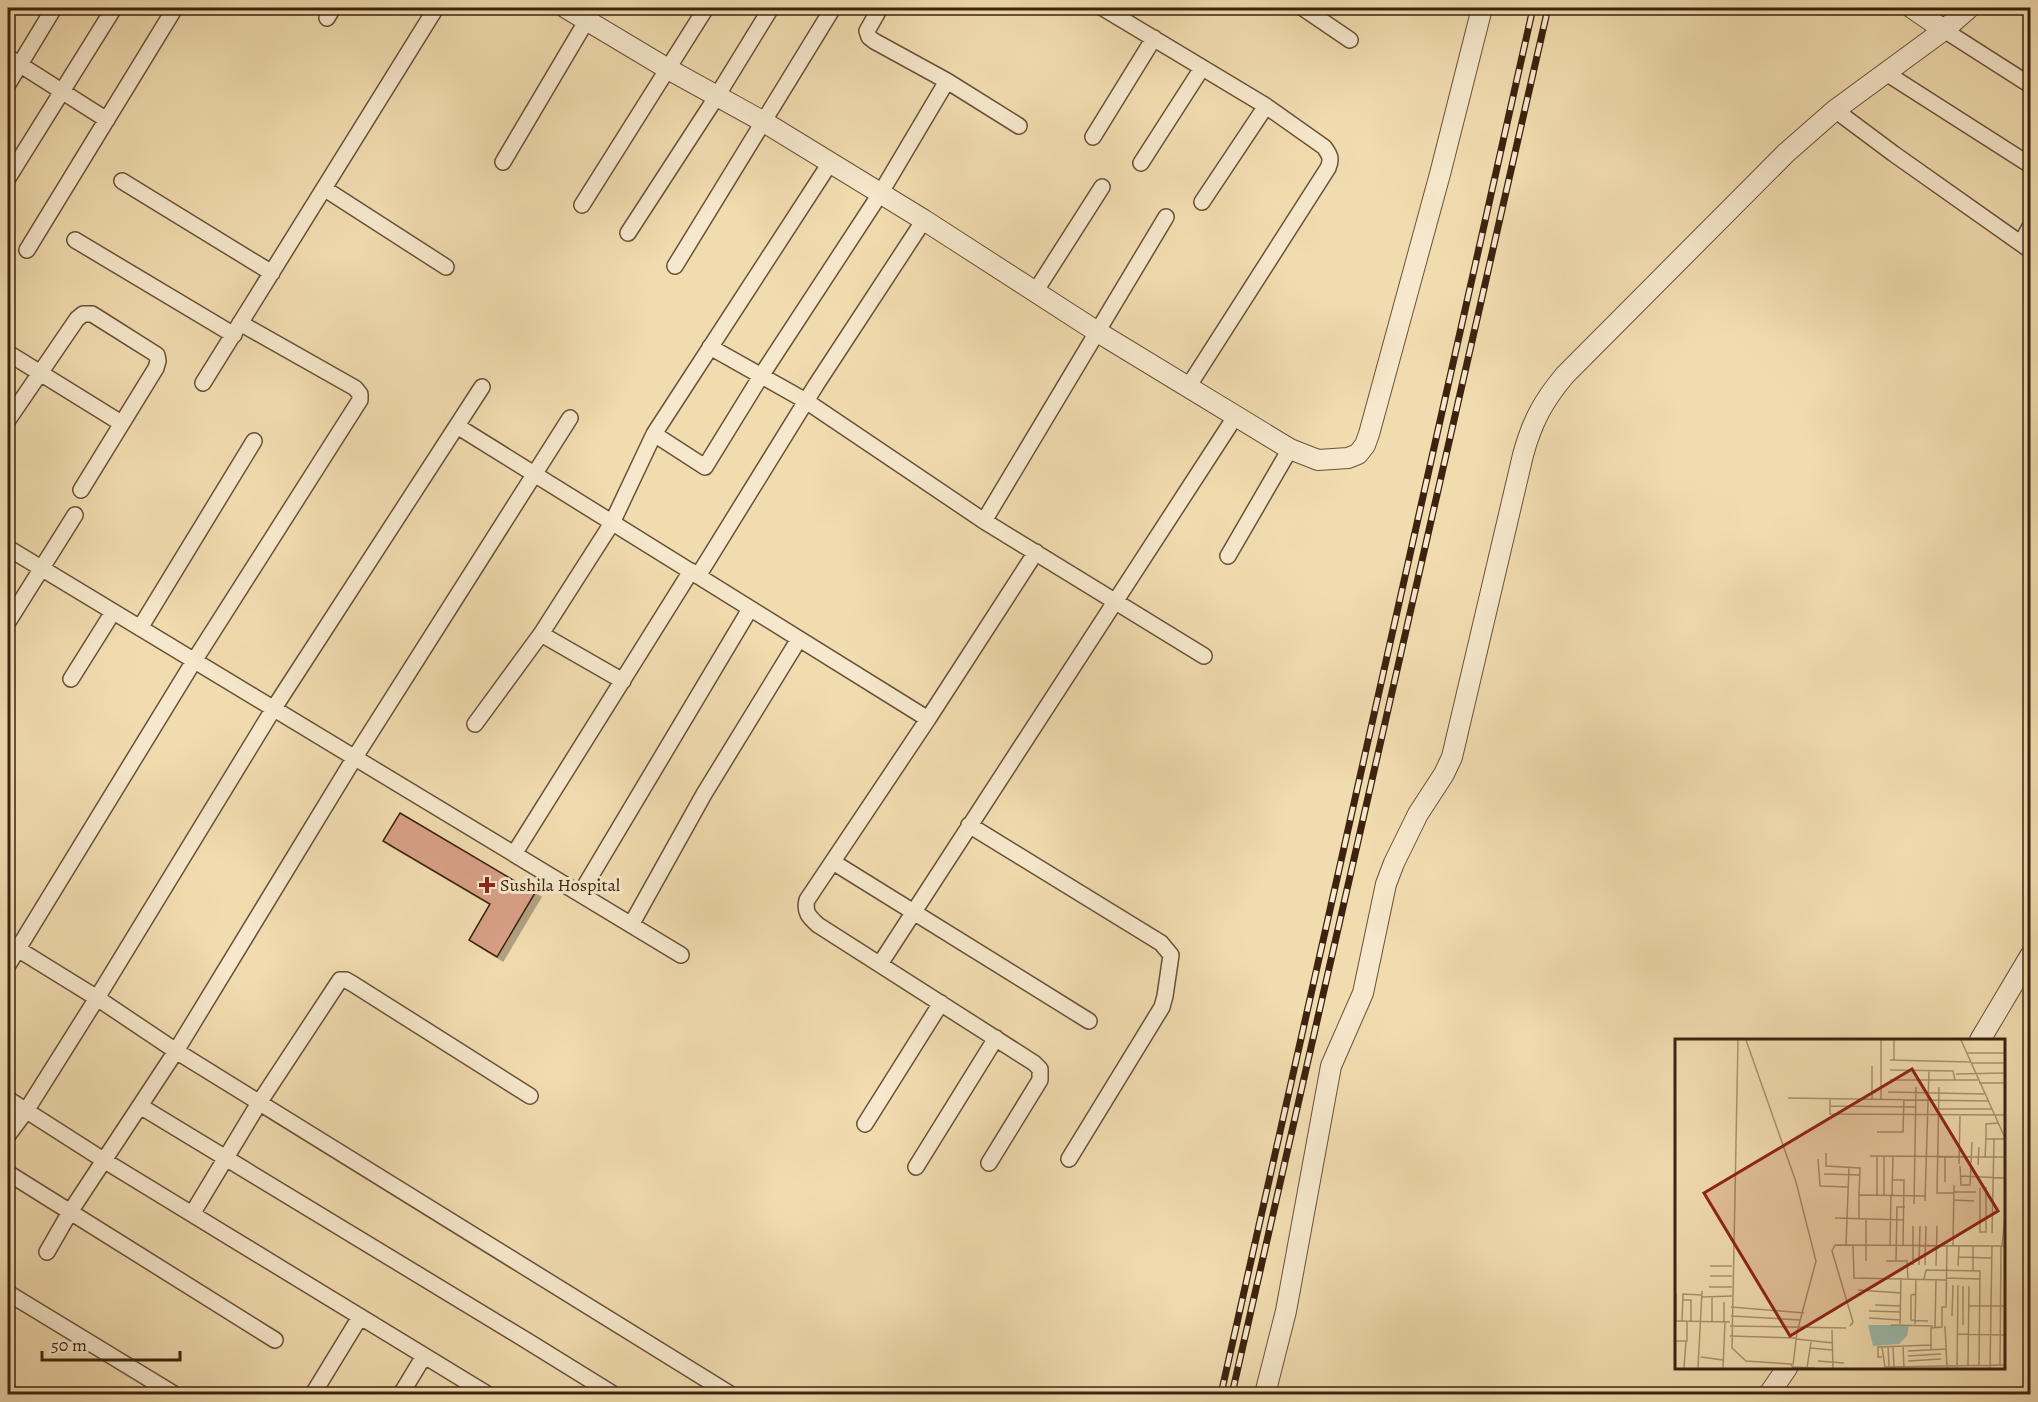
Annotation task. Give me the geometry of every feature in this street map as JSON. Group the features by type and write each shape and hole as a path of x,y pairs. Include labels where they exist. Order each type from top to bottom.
{"street":[{"path":"8,84 14,61 54,8"},
{"path":"8,178 114,8"},
{"path":"27,250 175,8"},
{"path":"203,383 436,8"},
{"path":"566,8 590,13 668,69 764,122 924,220 1235,417 1290,449 1318,459 1348,458 1358,454 1365,445 1437,186 1482,8"},
{"path":"582,205 706,8"},
{"path":"628,233 771,8"},
{"path":"675,266 833,8"},
{"path":"880,8 867,31 869,37 947,81 1019,126"},
{"path":"1103,8 1266,106 1324,147 1330,154 1330,161 1188,387"},
{"path":"1303,8 1350,40"},
{"path":"1911,8 2031,85"},
{"path":"1265,1395 1286,1311 1331,1066 1363,993 1386,884 1394,863 1418,814 1444,774 1452,757 1523,455 1538,412 1565,375 1778,162 1835,110 1944,30 1969,8"},
{"path":"503,162 590,13"},
{"path":"1093,136 1154,38"},
{"path":"14,61 106,120"},
{"path":"1141,163 1202,68"},
{"path":"1886,73 2031,165"},
{"path":"654,434 705,467 761,376 880,194 947,81"},
{"path":"1202,201 1266,106"},
{"path":"1835,110 2026,246 2031,227"},
{"path":"475,724 541,634 612,523 654,434 830,163"},
{"path":"122,181 272,273"},
{"path":"1035,292 1102,186"},
{"path":"325,189 446,267"},
{"path":"984,521 1166,217"},
{"path":"514,854 623,681 924,220"},
{"path":"8,965 13,946 360,399 360,394 355,388 237,329 75,240"},
{"path":"8,420 38,373 83,314 92,314 100,318 157,355 158,361 81,490"},
{"path":"710,347 806,401 984,521 1204,656"},
{"path":"8,353 121,423"},
{"path":"8,1135 26,1111 98,998 274,708 482,387"},
{"path":"880,964 1235,417"},
{"path":"46,1252 176,1051 355,757 570,418"},
{"path":"457,426 928,719"},
{"path":"140,628 254,441"},
{"path":"1228,556 1290,449"},
{"path":"8,622 75,515"},
{"path":"8,548 681,955"},
{"path":"989,1163 1036,1088 1041,1069 818,925 807,914 805,908 807,900 1036,552"},
{"path":"580,894 750,609"},
{"path":"71,679 113,612"},
{"path":"541,634 623,681"},
{"path":"631,925 704,794 799,639"},
{"path":"969,825 1161,943 1171,955 1162,1007 1069,1159"},
{"path":"833,862 1089,1021"},
{"path":"13,946 98,998 259,1103 730,1395"},
{"path":"1981,1039 2031,956"},
{"path":"192,1214 259,1103 340,980 346,980 530,1096"},
{"path":"865,1124 941,1003"},
{"path":"916,1167 996,1038"},
{"path":"8,1099 487,1395"},
{"path":"140,1107 613,1395"},
{"path":"8,1173 275,1340"},
{"path":"8,1293 173,1394"},
{"path":"313,1395 360,1317"},
{"path":"401,1395 424,1356"},
{"path":"1769,1395 1786,1369"},
{"path":"8,1392 12,1395"}],"building":[{"path":"400,813 535,893 497,957 469,940 490,904 383,841"}],"railway":[{"path":"1221,1394 1533,8"},
{"path":"1232,1394 1548,8"}],"place":[{"name":"Sushila Hospital","path":"487,885"}]}
